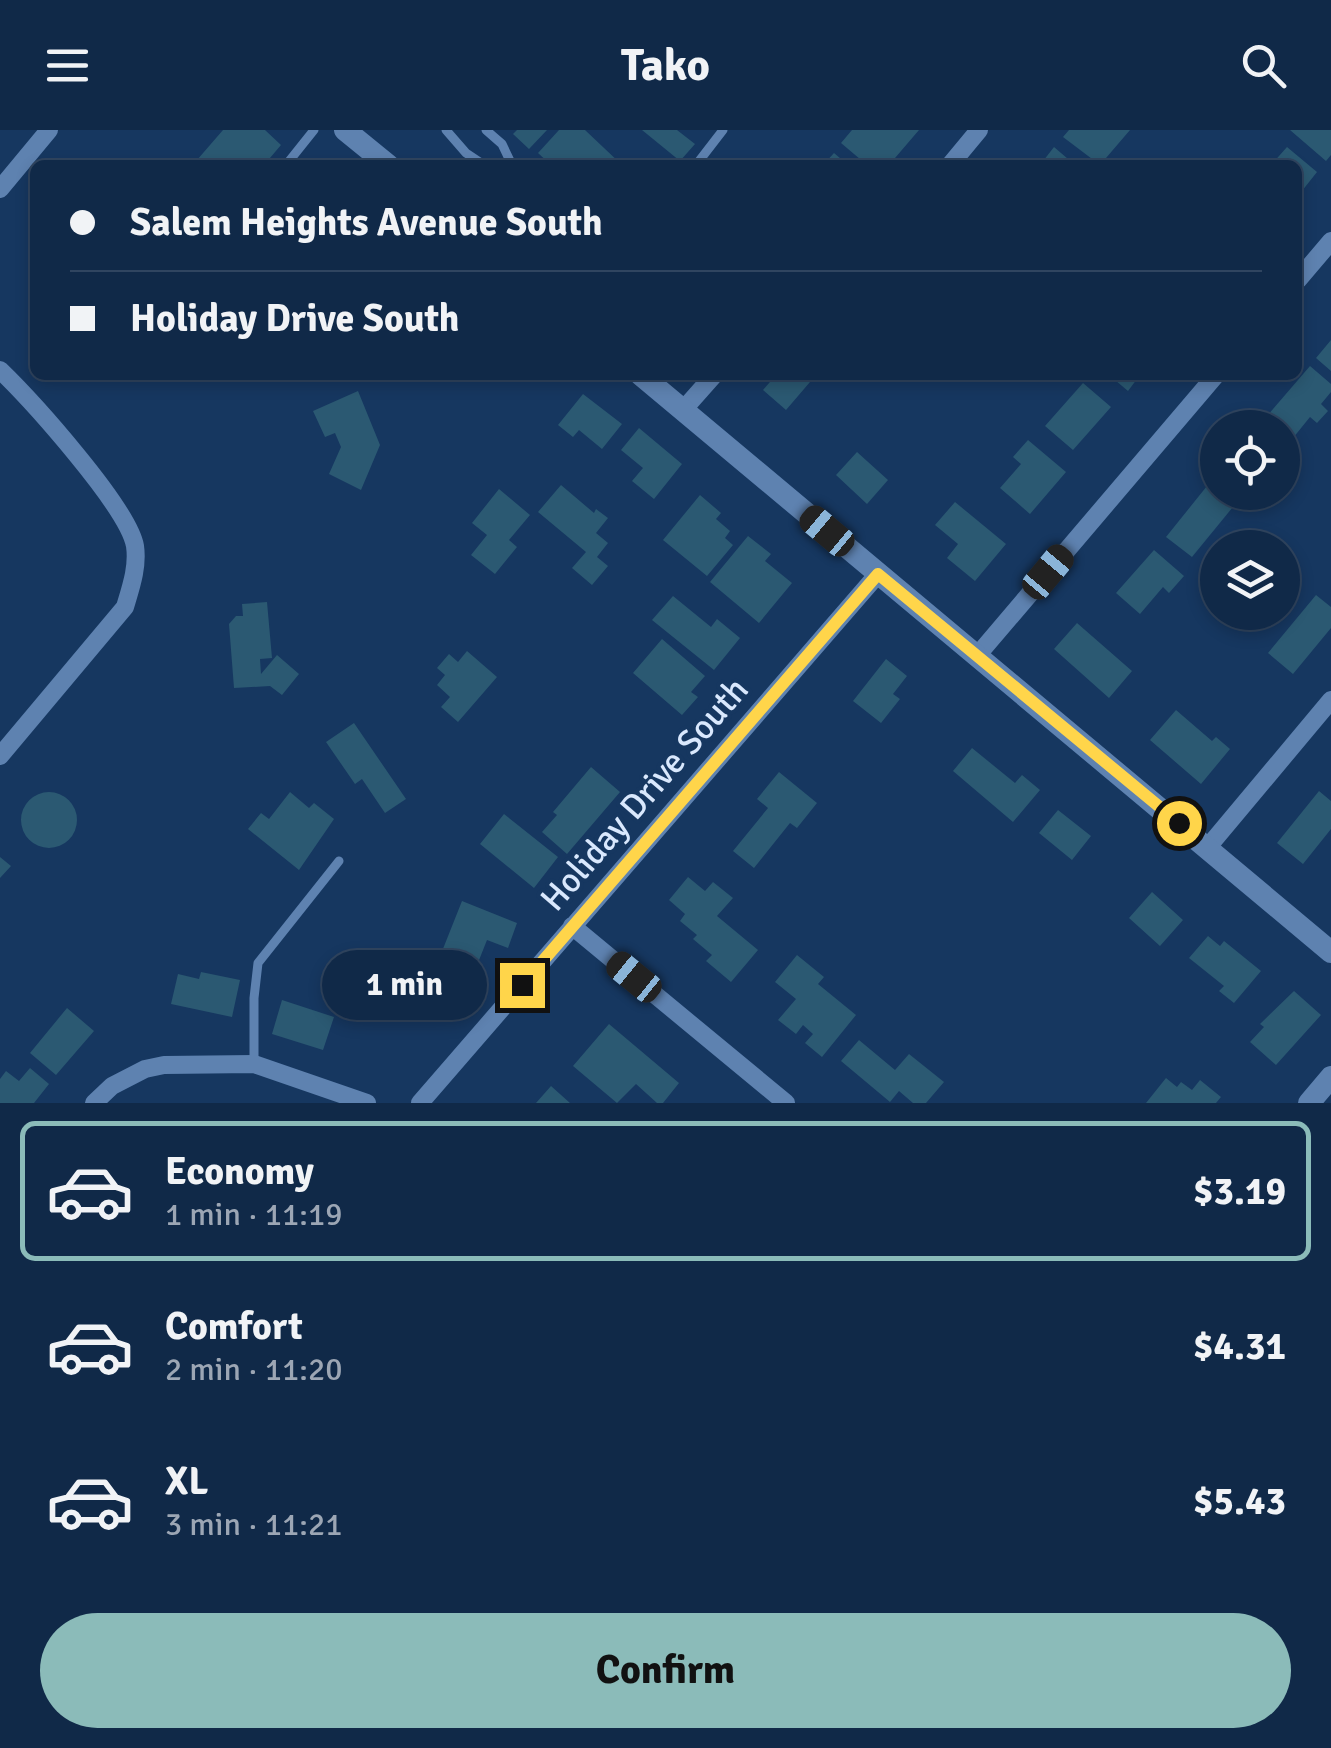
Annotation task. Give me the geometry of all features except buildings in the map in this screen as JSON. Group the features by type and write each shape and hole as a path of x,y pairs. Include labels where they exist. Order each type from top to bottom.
{"street":[{"path":"0,189 49,130"},
{"path":"345,130 382,160"},
{"path":"954,160 978,130"},
{"path":"1302,275 1331,241"},
{"path":"0,370 56,430 117,511 135,544 135,560 124,606 0,756"},
{"path":"647,380 1331,952"},
{"path":"684,410 710,380"},
{"path":"976,657 1212,380"},
{"name":"Holiday Drive South","path":"420,1103 878,574"},
{"path":"1208,847 1331,700"},
{"path":"572,926 786,1103"},
{"path":"94,1103 112,1086 144,1069 164,1065 254,1064 367,1103"},
{"path":"1309,1103 1331,1076"}],"lane":[{"path":"290,160 314,130"},
{"path":"446,130 476,160"},
{"path":"486,130 502,144 510,160"},
{"path":"700,160 723,130"},
{"path":"460,160 466,153"},
{"path":"254,1064 258,963 339,861"}],"route":[{"path":"522,985 878,574 1179,823"}]}
